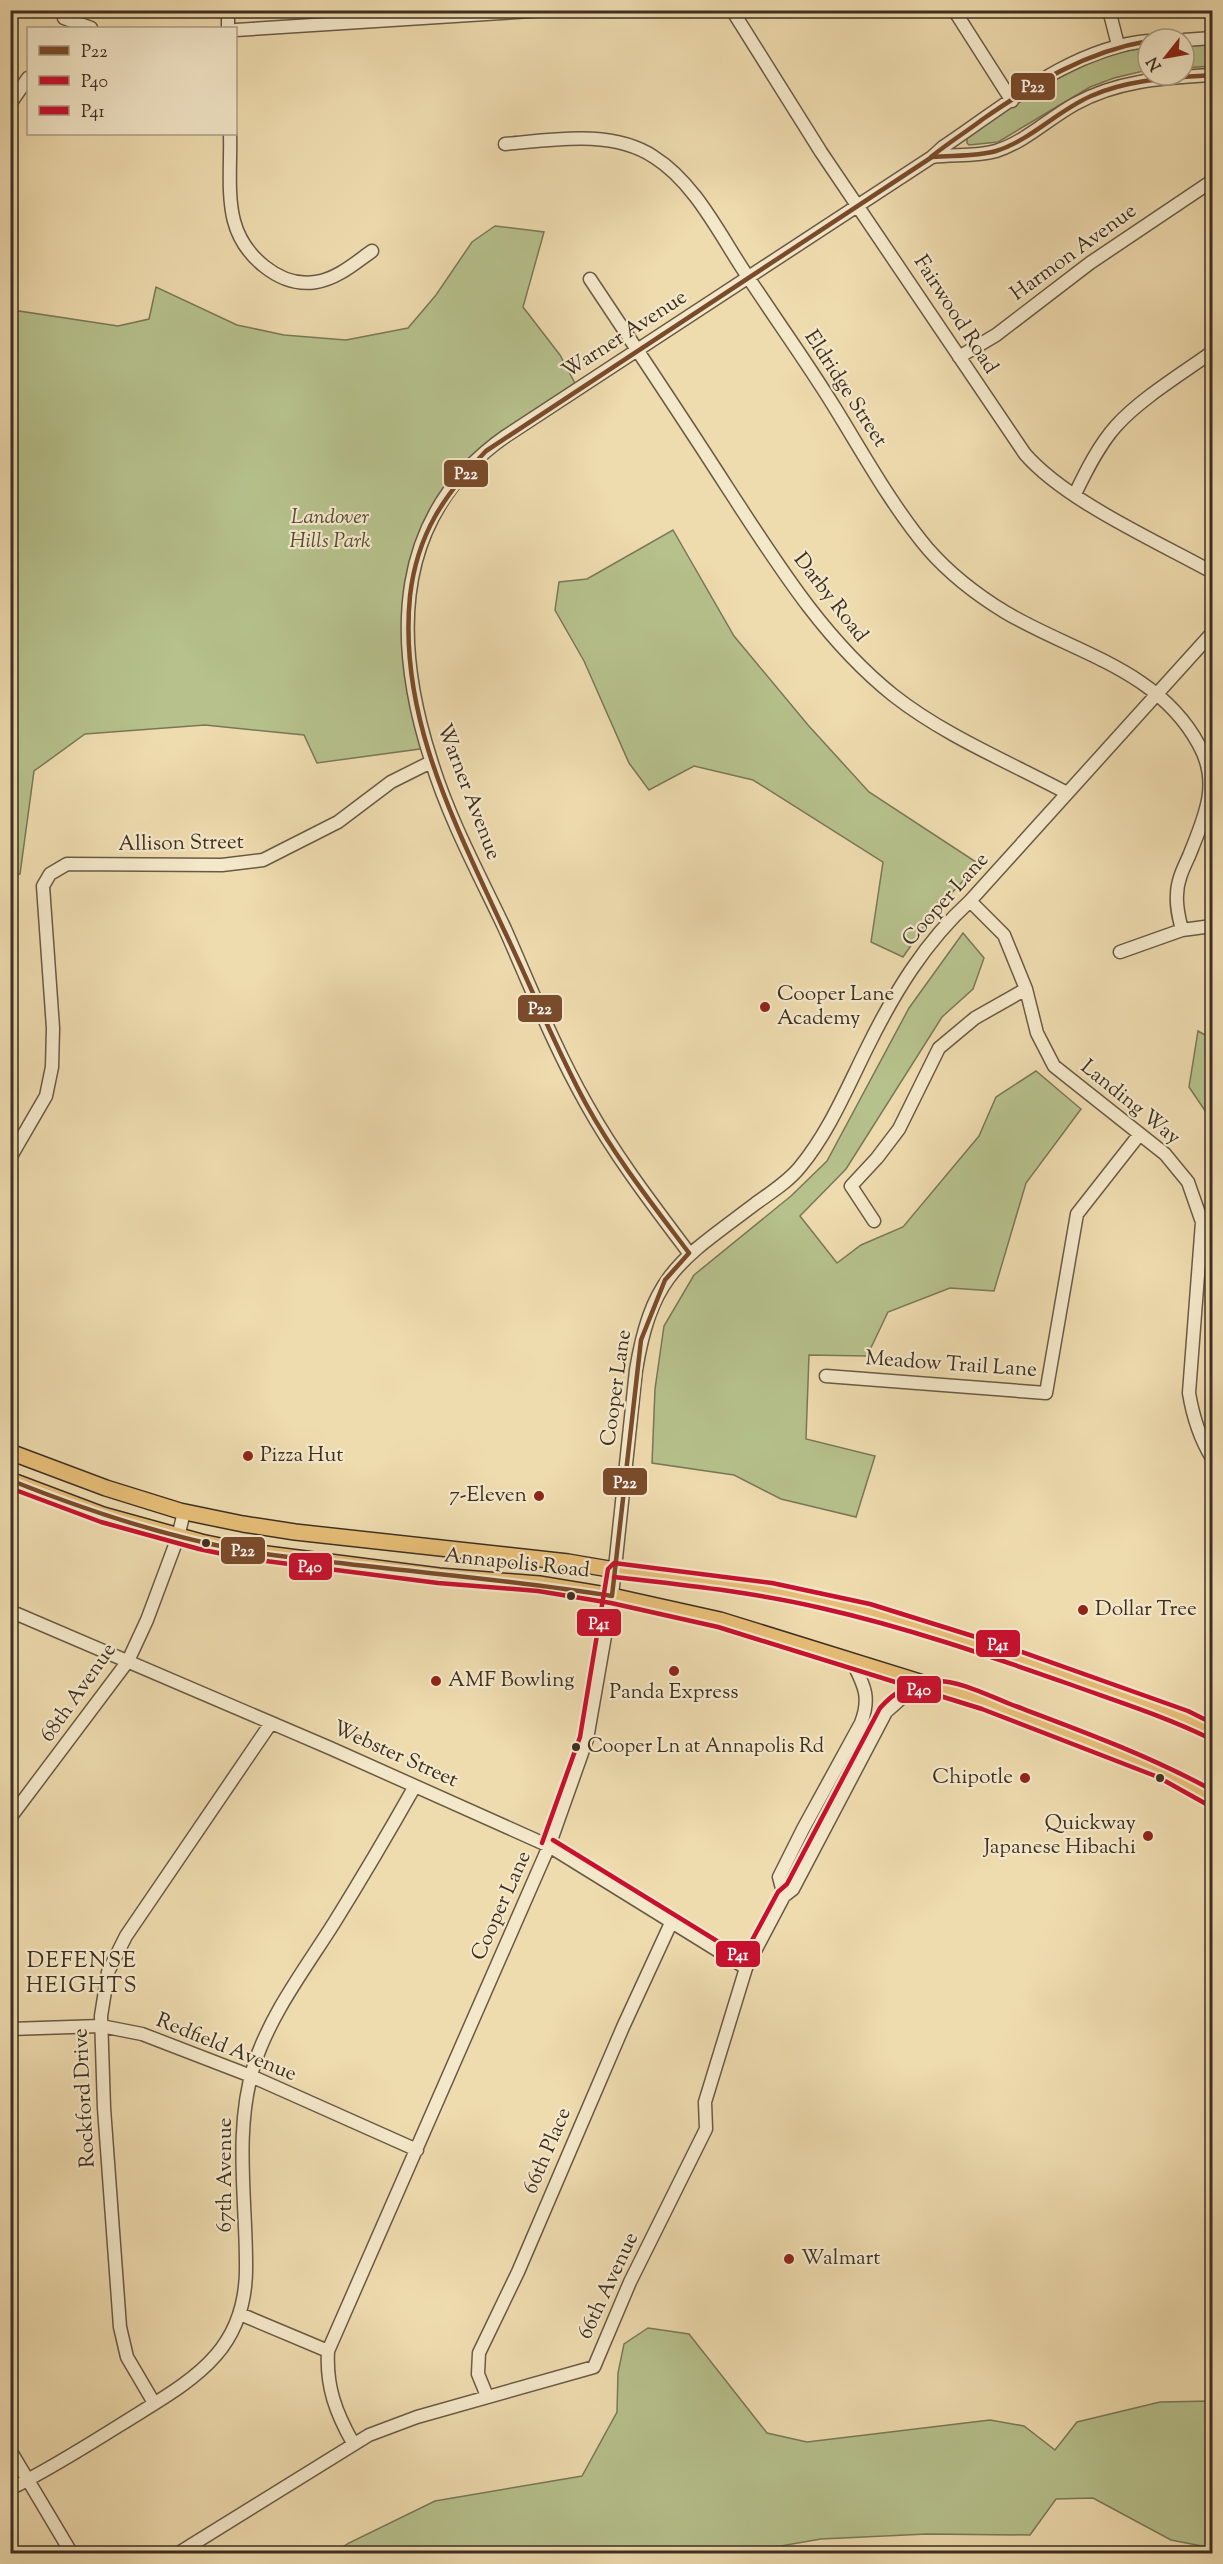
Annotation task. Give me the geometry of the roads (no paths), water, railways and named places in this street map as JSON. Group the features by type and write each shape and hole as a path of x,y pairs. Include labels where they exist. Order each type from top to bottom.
{"main road":[{"name":"Annapolis Road","path":"10,1452 106,1488 184,1512 290,1531 567,1562 766,1589 822,1600 882,1616 1033,1665 1185,1718 1212,1731"},
{"name":"Annapolis Road","path":"10,1480 64,1502 178,1537 244,1551 439,1576 539,1584 612,1596 720,1620 984,1702 1161,1770 1212,1798"}],"street":[{"path":"228,10 228,27"},
{"path":"237,30 548,10"},
{"name":"Fairwood Road","path":"732,10 821,152 1025,454 1039,470 1075,494 1212,572"},
{"path":"954,10 1012,101"},
{"path":"1109,10 1118,45"},
{"path":"64,19 88,27"},
{"path":"1196,39 1212,38"},
{"name":"Warner Avenue","path":"689,1253 642,1189 586,1104 485,889 431,762 421,725 408,646 408,608 420,545 433,515 454,482 486,451 932,157 943,147 1052,75 1118,45 1136,43"},
{"name":"Warner Avenue","path":"932,157 977,155 1014,144 1072,106 1134,81 1212,75"},
{"path":"10,104 27,79"},
{"path":"230,135 233,220 242,241 255,259 271,272 287,279 315,282 338,274 372,251"},
{"name":"Eldridge Street","path":"505,144 545,140 601,140 634,147 654,157 691,192 927,548 951,574 1005,612 1136,677 1157,694 1189,728 1201,748 1211,777 1212,794"},
{"name":"Harmon Avenue","path":"959,357 996,335 1090,263 1212,181"},
{"name":"Darby Road","path":"590,279 775,561 842,648 895,697 928,719 1067,794"},
{"path":"1075,494 1087,469 1116,426 1153,394 1212,352"},
{"name":"Cooper Lane","path":"353,2443 332,2399 329,2385 328,2351 549,1846 587,1739 612,1596 641,1340 656,1298 665,1280 689,1253 798,1170 808,1158 897,992 921,955 946,923 970,901 1212,633"},
{"name":"Allison Street","path":"10,1158 46,1096 52,1067 53,1028 44,886 50,874 67,864 222,865 263,860 338,822 391,782 431,762"},
{"path":"1182,930 1177,910 1180,878 1212,794"},
{"name":"Landing Way","path":"970,901 1004,935 1026,989 1037,1034 1054,1066 1165,1154 1188,1182 1202,1221 1189,1393 1193,1416 1202,1442 1212,1458"},
{"path":"1120,952 1182,930 1212,926"},
{"path":"874,1221 850,1186 877,1158 899,1128 939,1048 975,1018 1026,989"},
{"name":"Meadow Trail Lane","path":"826,1376 1046,1393 1077,1214 1139,1135"},
{"name":"68th Avenue","path":"10,1818 128,1661 178,1537 184,1512"},
{"name":"Webster Street","path":"10,1611 549,1846 746,1968"},
{"name":"66th Avenue","path":"784,1896 779,1877 802,1829 867,1709 866,1693 852,1661"},
{"name":"66th Avenue","path":"177,2553 353,2443 417,2417 594,2367 630,2282 706,2128 705,2102 746,1968 784,1896 793,1889 886,1712 904,1696 935,1688"},
{"name":"Rockford Drive","path":"154,2403 134,2370 122,2343 105,2119 101,2026 104,1989 116,1953 271,1723"},
{"name":"67th Avenue","path":"10,2489 154,2403 203,2370 218,2353 240,2314 245,2298 242,2146 251,2076 264,2038 415,1786"},
{"name":"66th Place","path":"487,2396 478,2374 479,2353 518,2272 622,2027 670,1923"},
{"name":"Redfield Avenue","path":"10,2029 101,2026 141,2034 251,2076 417,2150"},
{"path":"240,2314 328,2351"},
{"path":"10,2451 72,2553"}],"place":[{"name":"Cooper Lane Academy","path":"765,1007"},
{"name":"Pizza Hut","path":"248,1456"},
{"name":"7-Eleven","path":"539,1496"},
{"name":"Dollar Tree","path":"1083,1610"},
{"name":"Panda Express","path":"674,1671"},
{"name":"AMF Bowling","path":"436,1681"},
{"name":"Cooper Ln at Annapolis Rd","path":"576,1747"},
{"name":"Chipotle","path":"1025,1778"},
{"name":"Quickway Japanese Hibachi","path":"1148,1836"},
{"name":"Walmart","path":"789,2259"}],"district":[{"name":"DEFENSE HEIGHTS","path":"82,1974"}],"park label":[{"name":"Landover Hills Park","path":"330,530"}]}
